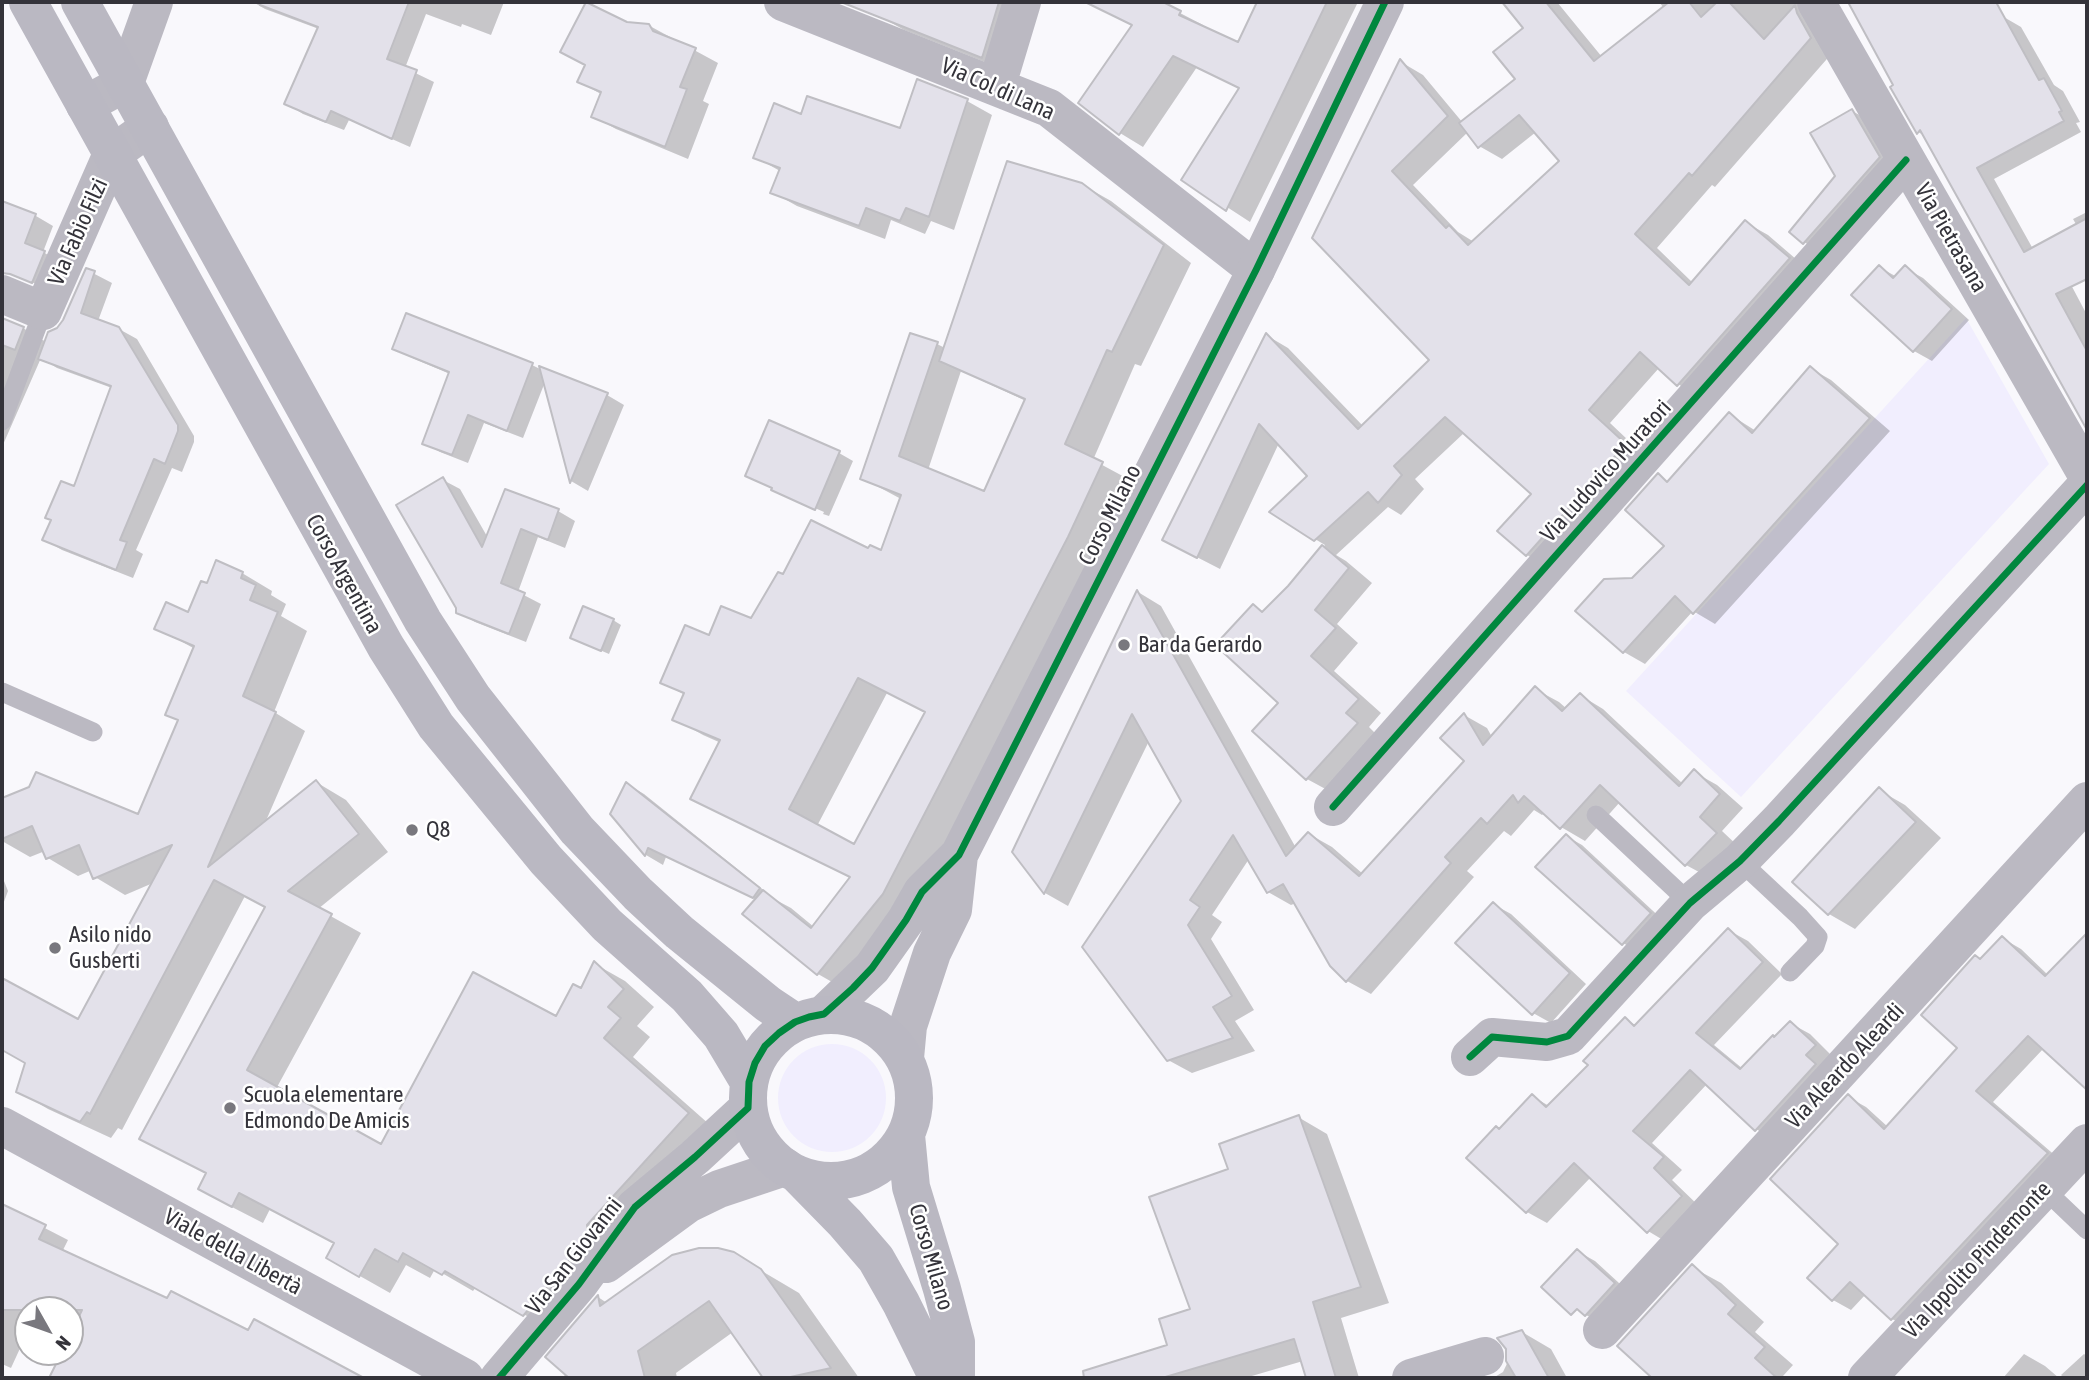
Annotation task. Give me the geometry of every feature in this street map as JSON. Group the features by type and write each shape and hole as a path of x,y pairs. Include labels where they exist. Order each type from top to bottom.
{"main road":[{"name":"Corso Argentina","path":"28,2 386,647 436,726 546,860 607,925 687,996 721,1035 749,1095 752,1125 771,1156 791,1171 818,1181 839,1181 860,1176 878,1167 894,1153 906,1135 913,1116 915,1097 912,1076 897,1045 885,1033 856,1018 840,1014 809,1018 714,961 638,894 577,830 473,698 423,621 80,2"},
{"path":"749,1095 755,1063 765,1046 779,1033 809,1018"},
{"name":"Corso Milano","path":"906,1135 911,1186 956,1342 956,1378"},
{"name":"Corso Milano","path":"791,1171 845,1223 876,1259 938,1378"}],"street":[{"path":"85,105 125,83 154,2"},
{"name":"Via Col di Lana","path":"783,2 997,85 1049,108 1256,270"},
{"path":"997,85 1022,2"},
{"name":"Corso Milano","path":"809,1018 872,968 922,892 959,855 1256,270 1385,2"},
{"name":"Via Pietrasana","path":"1816,2 2087,475"},
{"name":"Via Fabio Filzi","path":"2,294 43,311 112,154 150,127"},
{"name":"Via Ludovico Muratori","path":"1333,807 1906,160"},
{"path":"1470,1057 1492,1037 1547,1042 1567,1036 1690,903 1740,861 1788,811 2087,485"},
{"name":"Via Aleardo Aleardi","path":"1602,1330 2087,802"},
{"name":"Corso Milano","path":"905,1059 908,1027 927,966 953,909 959,855"},
{"name":"Via San Giovanni","path":"499,1378 579,1284 635,1207 695,1157 749,1095"},
{"name":"Viale della Libertà","path":"2,1126 465,1378"},
{"name":"Via Ippolito Pindemonte","path":"1867,1378 2087,1143"},
{"name":"Via San Giovanni","path":"579,1284 688,1205 719,1189 791,1171"},
{"path":"1411,1378 1485,1356"}],"lane":[{"path":"2,421 43,311"},
{"path":"2,692 93,732"},
{"path":"1596,815 1690,903"},
{"path":"1740,861 1818,937 1815,946 1790,972"},
{"path":"2043,1188 2087,1230"}],"shaded area":[{"path":"1966,318 2049,464 1741,797 1626,691"},
{"path":"832,1044 862,1053 870,1060 877,1068 886,1098 877,1128 870,1136 862,1143 832,1152 802,1143 794,1136 787,1128 778,1098 787,1068 794,1060 802,1053"}],"building":[{"path":"260,2 409,2 387,59 417,70 392,139 331,111 326,122 284,104 318,27 260,5"},
{"path":"586,2 627,22 649,24 653,31 696,48 680,87 687,89 665,147 591,117 601,92 577,82 585,65 560,52"},
{"path":"841,2 999,2 982,58"},
{"path":"1085,2 1163,2 1181,11 1179,15 1238,42 1257,2 1327,2 1226,211 1181,180 1239,88 1173,56 1119,135 1078,103 1132,25"},
{"path":"1502,2 1546,2 1594,61 1669,2 1689,2 1701,17 1717,2 1729,2 1764,39 1795,5 1811,38 1692,176 1689,173 1635,234 1689,285 1745,220 1790,258 1677,386 1640,352 1589,410 1626,444 1526,556 1497,531 1531,494 1445,417 1394,466 1402,475 1378,503 1368,492 1314,541 1269,512 1307,476 1259,424 1197,558 1162,540 1266,333 1358,429 1429,360 1312,238 1400,59 1448,116 1392,171 1446,228 1449,225 1468,245 1559,161 1519,115 1478,148 1459,123 1515,79 1493,52 1523,28"},
{"path":"1848,2 1996,2 2039,80 2044,78 2062,111 2059,112 2064,121 1977,168 2024,252 2087,218 2087,279 2056,294 2087,351 2087,430 1920,130 1917,134 1890,87 1893,85"},
{"path":"917,79 968,99 929,217 906,208 900,221 866,208 859,226 770,193 780,168 753,158 774,103 801,114 807,96 900,128"},
{"path":"1852,109 1880,157 1803,244 1789,232 1835,176 1810,133"},
{"path":"1007,161 1082,183 1164,245 1112,352 1107,350 1065,444 1103,462 1068,537 883,894 817,975 742,914 763,890 811,928 850,877 690,799 720,740 672,720 684,693 660,683 685,625 709,635 721,606 751,618 778,572 783,574 811,520 868,548 870,545 881,550 901,495 860,479 910,333 938,342 899,456 984,491 1025,399 939,361","holes":["858,678 925,712 854,844 789,809"]},
{"path":"2,201 36,214 25,243 45,251 32,283 2,273"},
{"path":"1879,265 1893,278 1905,265 1952,309 1913,352 1851,295"},
{"path":"86,268 95,271 81,313 119,327 178,425 165,464 154,459 120,540 127,542 116,570 42,540 51,520 45,518 61,481 74,486 111,386 38,359 48,332 57,328 63,320"},
{"path":"406,313 533,363 507,431 468,415 452,455 422,444 449,372 392,349"},
{"path":"2,318 24,327 15,350 2,345"},
{"path":"539,366 608,393 570,483"},
{"path":"1810,366 1870,418 1693,614 1675,596 1623,653 1575,611 1604,579 1632,578 1664,546 1625,510 1658,473 1667,482 1729,412 1752,433"},
{"path":"769,420 840,451 815,510 745,476"},
{"path":"443,477 482,547 505,489 559,509 548,540 521,529 501,583 525,593 509,634 456,613 456,608 396,505"},
{"path":"1322,545 1349,568 1315,610 1336,628 1311,656 1359,699 1346,713 1358,723 1306,780 1252,731 1278,703 1215,645 1253,604 1262,612"},
{"path":"216,560 243,572 241,578 256,585 250,600 278,612 243,696 276,712 208,867 316,780 359,834 288,891 332,914 247,1070 381,1144 473,972 556,1016 573,984 581,988 594,961 624,989 608,1007 621,1018 604,1038 689,1113 587,1225 588,1234 523,1316 445,1271 442,1275 403,1253 398,1262 375,1249 359,1277 326,1258 334,1243 239,1193 232,1207 198,1189 206,1173 139,1139 265,907 214,880 90,1114 87,1112 80,1122 16,1092 25,1063 2,1050 2,978 78,1019 172,845 93,879 79,845 46,859 32,826 2,839 2,798 29,787 36,772 138,814 178,720 165,715 194,646 154,629 166,602 188,612 201,581 207,583"},
{"path":"1137,590 1286,856 1308,832 1359,876 1464,761 1440,738 1464,713 1483,745 1535,686 1562,711 1580,693 1679,786 1694,769 1720,794 1700,817 1717,833 1685,866 1600,785 1560,829 1524,796 1518,803 1513,795 1487,824 1481,818 1445,857 1451,863 1346,982 1330,966 1283,884 1267,893 1233,835 1190,900 1200,907 1188,925 1232,996 1213,1007 1233,1038 1167,1061 1082,947 1181,801 1132,714 1044,894 1012,852"},
{"path":"583,606 614,619 601,651 570,638"},
{"path":"626,782 760,888 753,898 648,848 645,856 610,814"},
{"path":"1879,787 1916,822 1828,915 1792,882"},
{"path":"1566,834 1651,913 1622,945 1535,867"},
{"path":"1493,902 1570,973 1532,1015 1455,943"},
{"path":"1728,928 1763,962 1696,1033 1740,1069 1790,1021 1816,1045 1806,1055 1816,1064 1755,1131 1690,1070 1633,1131 1664,1157 1654,1168 1682,1196 1647,1233 1574,1163 1526,1213 1466,1158 1496,1126 1499,1129 1532,1094 1546,1107 1588,1065 1583,1061 1625,1017 1634,1026"},
{"path":"2087,933 2087,1090 2028,1036 1976,1091 2048,1153 1891,1320 1850,1282 1832,1301 1807,1278 1838,1244 1770,1179 1848,1094 1884,1129 1957,1048 1921,1015 1975,955 1980,959 2002,936 2045,976"},
{"path":"1299,1115 1361,1287 1313,1302 1336,1378 1306,1378 1294,1339 1162,1378 1084,1378 1083,1371 1167,1345 1159,1319 1190,1309 1149,1197 1228,1169 1219,1144"},
{"path":"2,1204 46,1225 39,1239 167,1298 171,1291 248,1330 254,1319 364,1378 49,1378 55,1366 84,1366 84,1296 14,1296 14,1310 2,1310"},
{"path":"699,1248 718,1248 734,1252 761,1269 831,1368 786,1378 763,1378 709,1301 638,1351 645,1378 569,1378 545,1357 598,1295 600,1306 672,1255"},
{"path":"1577,1249 1615,1283 1585,1316 1577,1309 1571,1315 1541,1287"},
{"path":"1692,1264 1736,1305 1728,1314 1765,1347 1755,1358 1777,1378 1652,1378 1617,1346"},
{"path":"1522,1330 1549,1378 1516,1378 1506,1361 1506,1349 1497,1338"}],"cycle path":[{"path":"499,1378 579,1284 635,1207 748,1108 749,1082 755,1063 765,1046 795,1022 824,1014 853,988 872,968 922,892 959,855 1256,270 1385,2"},
{"path":"1333,807 1906,160"},
{"path":"1470,1057 1492,1037 1547,1042 1568,1036 1690,903 1740,861 1779,821 2087,485"}],"place":[{"name":"Bar da Gerardo","path":"1124,645"},
{"name":"Q8","path":"412,830"},
{"name":"Asilo nido Gusberti","path":"55,948"},
{"name":"Scuola elementare Edmondo De Amicis","path":"230,1108"}]}
